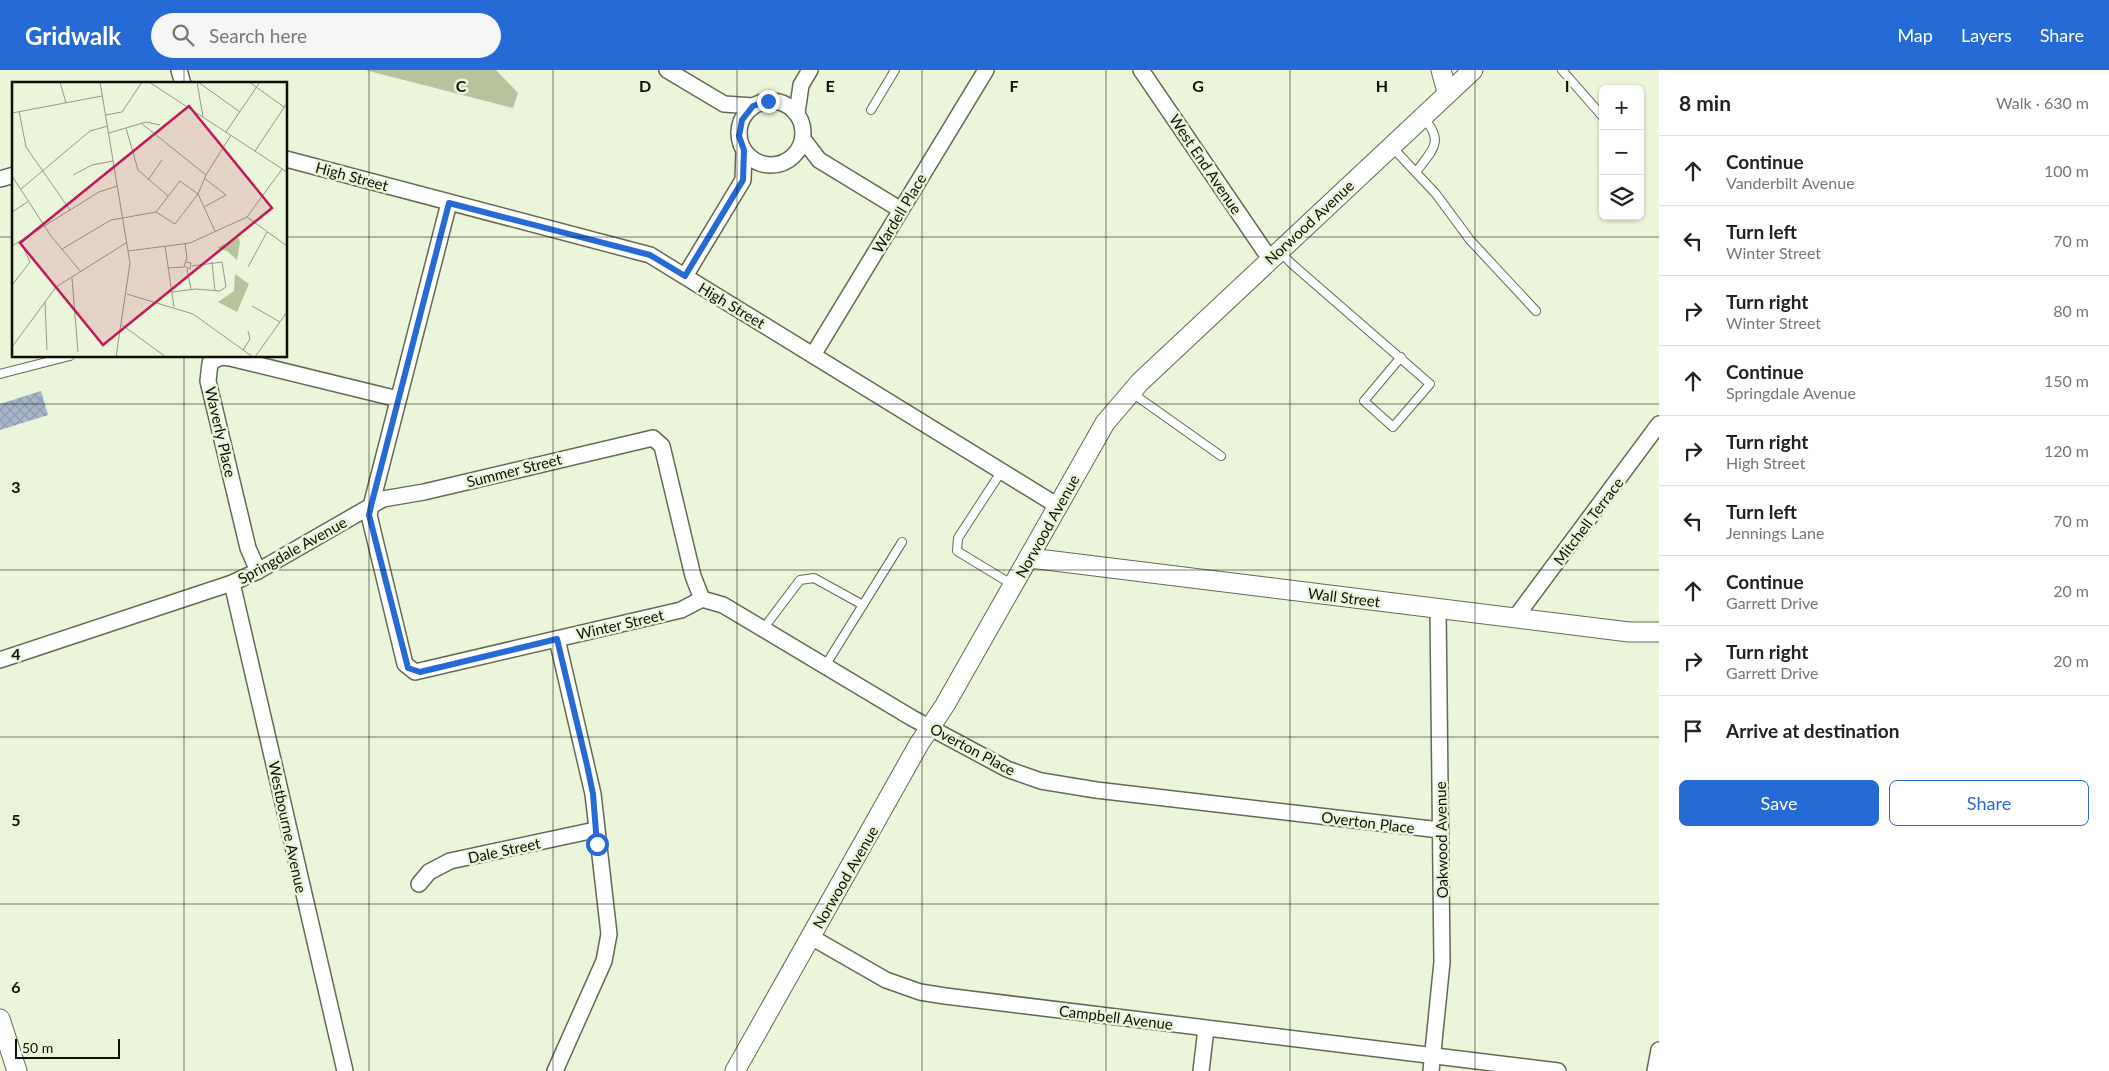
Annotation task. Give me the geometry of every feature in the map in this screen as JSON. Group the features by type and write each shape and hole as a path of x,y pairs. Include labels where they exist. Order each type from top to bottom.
{"street":[{"path":"667,70 724,104 753,106 768,101 784,103 797,113 804,130 801,147 790,159"},
{"path":"797,113 801,85 810,70"},
{"name":"Wardell Place","path":"813,355 986,70"},
{"name":"West End Avenue","path":"1141,70 1275,255"},
{"path":"1441,70 1447,92"},
{"name":"Norwood Avenue","path":"734,1071 1030,558 1105,424 1130,392 1447,92 1473,70"},
{"path":"776,101 801,85"},
{"path":"724,104 739,129"},
{"path":"753,106 742,120 739,129 739,136 744,150 750,158 767,165 775,165 790,159 818,160"},
{"path":"803,139 818,160 901,210"},
{"path":"743,180 744,150"},
{"name":"High Street","path":"288,160 650,255 1058,506"},
{"path":"685,276 743,180 767,165"},
{"path":"371,506 449,203"},
{"name":"Waverly Place","path":"218,358 210,363 208,381 248,548 258,571"},
{"name":"Waverly Place","path":"230,358 398,400"},
{"name":"Mitchell Terrace","path":"1516,618 1659,424"},
{"name":"Summer Street","path":"371,506 383,499 424,492 619,444 645,438 657,440 662,446 693,576 702,599"},
{"name":"Springdale Avenue","path":"0,660 232,583 258,571 371,506"},
{"name":"Winter Street","path":"371,506 369,515 408,668 420,672 681,610 702,599"},
{"name":"Wall Street","path":"1030,558 1629,632 1659,632"},
{"name":"Westbourne Avenue","path":"232,583 345,1071"},
{"name":"Overton Place","path":"702,599 723,605 825,666 1007,769 1041,781 1440,830"},
{"name":"Oakwood Avenue","path":"1432,1063 1442,962 1438,609"},
{"path":"555,1071 587,1002 608,947 609,920 595,830 593,794 557,639"},
{"name":"Dale Street","path":"419,884 429,872 450,861 595,830"},
{"name":"Campbell Avenue","path":"811,937 886,980 920,992 1206,1029 1432,1063 1558,1071"},
{"path":"0,1019 17,1071"},
{"path":"1201,1071 1206,1029"},
{"path":"1655,1071 1659,1050"}],"lane":[{"path":"871,110 895,70"},
{"path":"1562,70 1599,112"},
{"path":"1416,172 1436,143 1435,131 1422,116"},
{"path":"1390,146 1436,194 1470,240 1536,311"},
{"path":"1275,255 1292,264 1401,357 1430,384 1393,427 1364,401 1401,357"},
{"path":"0,374 62,358"},
{"path":"1130,392 1220,456"},
{"path":"1001,472 958,538 957,551 1014,585"},
{"path":"825,666 902,542"},
{"path":"763,629 800,580 814,578 863,605"}],"green space":[{"path":"365,70 496,70 518,93 513,108"}],"building":[{"path":"41,391 48,415 0,430 0,404"}],"route":[{"path":"597,844 593,794 557,639 420,672 415,672 408,668 405,664 369,515 371,506 449,203 480,209 650,255 685,276 743,180 745,166 744,150 739,136 742,120 746,112 753,106 768,101"}]}
